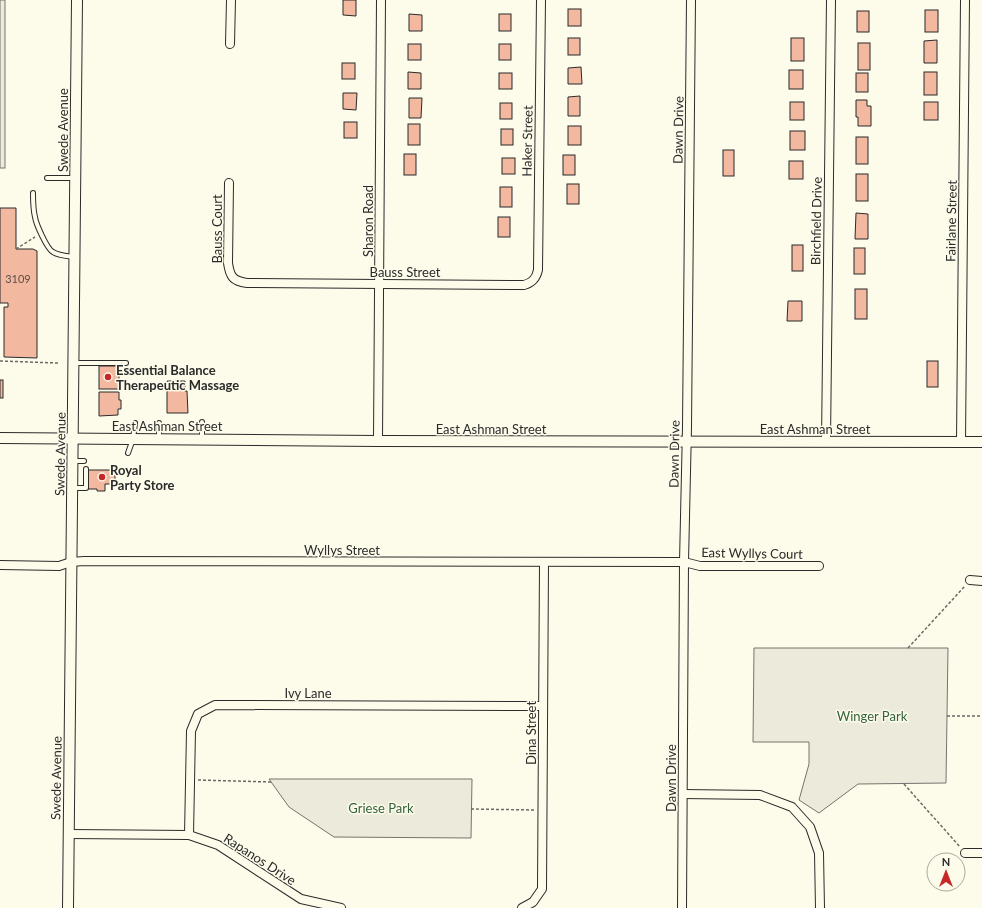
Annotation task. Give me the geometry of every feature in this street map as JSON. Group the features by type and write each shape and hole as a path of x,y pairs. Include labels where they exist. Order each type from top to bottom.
{"street":[{"name":"Swede Avenue","path":"68,908 77,0"},
{"path":"230,44 231,0"},
{"name":"Sharon Road","path":"378,441 381,0"},
{"name":"Haker Street","path":"533,281 537,276 538,270 541,0"},
{"name":"Dawn Drive","path":"682,908 684,562 691,0"},
{"name":"Birchfield Drive","path":"826,442 831,0"},
{"name":"Fairlane Street","path":"960,442 965,0"},
{"name":"Bauss Court","path":"229,183 228,263 230,272 234,280 240,282 275,284"},
{"name":"Bauss Street","path":"275,284 524,285 533,281"},
{"name":"East Ashman Street","path":"0,438 686,443 982,442"},
{"name":"Wyllys Street","path":"0,565 59,566 71,562 684,562"},
{"name":"East Wyllys Court","path":"684,562 700,566 819,566"},
{"name":"Dina Street","path":"522,908 533,902 542,889 544,563"},
{"path":"970,580 982,580"},
{"name":"Ivy Lane","path":"188,835 191,731 198,714 215,705 544,706"},
{"path":"683,794 760,796 792,808 810,827 820,853 820,908"},
{"name":"Rapanos Drive","path":"69,834 188,835 218,845 301,899 341,908"},
{"path":"966,853 982,853"}],"lane":[{"path":"47,178 76,178"},
{"path":"33,193 35,221 52,252 75,257"},
{"path":"74,363 126,363"},
{"path":"202,422 202,439"},
{"path":"128,453 133,439 135,423"},
{"path":"159,423 159,439"},
{"path":"73,461 84,461"},
{"path":"72,488 86,488 86,469"}],"path":[{"path":"16,249 36,236"},
{"path":"0,361 58,362"},
{"path":"908,648 970,580"},
{"path":"947,716 982,716"},
{"path":"190,780 271,782"},
{"path":"904,784 964,852"},
{"path":"471,810 543,810"}],"green space":[{"path":"0,0 5,0 5,168 0,168"},
{"name":"Winger Park","path":"754,648 948,648 946,783 858,784 819,813 799,800 809,764 809,742 753,742"},
{"name":"Griese Park","path":"269,779 472,779 471,838 334,837 289,807"}],"building":[{"path":"343,0 356,0 356,16 343,15"},
{"path":"568,9 581,9 581,26 568,26"},
{"path":"925,10 938,10 938,32 925,32"},
{"path":"857,11 869,11 869,32 857,32"},
{"path":"409,14 422,15 422,31 409,31"},
{"path":"499,14 511,14 511,31 499,31"},
{"path":"568,38 580,38 580,55 568,55"},
{"path":"791,38 804,38 804,61 791,61"},
{"path":"937,40 937,63 924,63 924,41"},
{"path":"858,43 870,43 870,70 858,70"},
{"path":"408,44 421,44 421,60 408,60"},
{"path":"499,44 511,44 511,60 499,60"},
{"path":"342,63 355,63 355,79 342,79"},
{"path":"581,67 582,84 568,84 568,68"},
{"path":"789,70 803,70 803,89 789,89"},
{"path":"408,72 421,73 421,89 408,89"},
{"path":"924,72 937,72 937,95 924,95"},
{"path":"499,73 512,73 512,89 499,89"},
{"path":"856,73 868,73 868,92 856,92"},
{"path":"343,93 357,93 356,110 343,109"},
{"path":"580,96 580,116 568,116 568,97"},
{"path":"409,98 422,98 421,118 409,118"},
{"path":"856,100 867,100 867,106 871,106 871,126 858,126 858,117 856,117"},
{"path":"790,102 804,102 804,120 790,120"},
{"path":"924,102 938,102 938,120 924,120"},
{"path":"500,103 512,103 512,119 500,119"},
{"path":"344,122 357,122 357,138 344,138"},
{"path":"408,124 420,124 420,145 408,145"},
{"path":"568,126 581,126 581,145 568,145"},
{"path":"501,129 513,129 513,145 501,145"},
{"path":"790,131 805,131 805,150 790,150"},
{"path":"856,137 868,137 868,164 856,164"},
{"path":"723,150 734,150 734,176 723,176"},
{"path":"404,154 416,154 416,175 404,175"},
{"path":"563,155 575,155 575,175 563,175"},
{"path":"502,158 515,158 515,174 502,174"},
{"path":"789,161 803,161 803,179 789,179"},
{"path":"856,174 868,174 868,201 856,201"},
{"path":"567,184 579,184 579,204 567,204"},
{"path":"500,187 512,187 512,207 500,207"},
{"path":"0,208 16,208 16,249 33,249 37,251 37,358 4,357 4,307 8,307 8,303 0,303"},
{"path":"856,213 868,214 868,239 855,239"},
{"path":"498,217 510,217 510,237 498,237"},
{"path":"792,245 803,245 803,271 792,271"},
{"path":"854,248 865,248 865,274 854,274"},
{"path":"855,289 867,289 867,319 855,319"},
{"path":"788,301 802,301 802,321 787,321"},
{"path":"927,361 938,361 938,387 927,387"},
{"path":"99,366 119,366 119,389 99,389"},
{"path":"0,380 3,380 3,398 0,398"},
{"path":"167,381 185,381 188,413 167,413"},
{"path":"99,392 119,392 121,409 118,409 118,415 99,416"},
{"name":"Royal Party Store","path":"88,470 115,470 115,484 105,484 105,491 88,489"}],"place":[{"name":"Essential Balance Therapeutic Massage","path":"108,377"},
{"name":"Royal Party Store","path":"102,477"}]}
